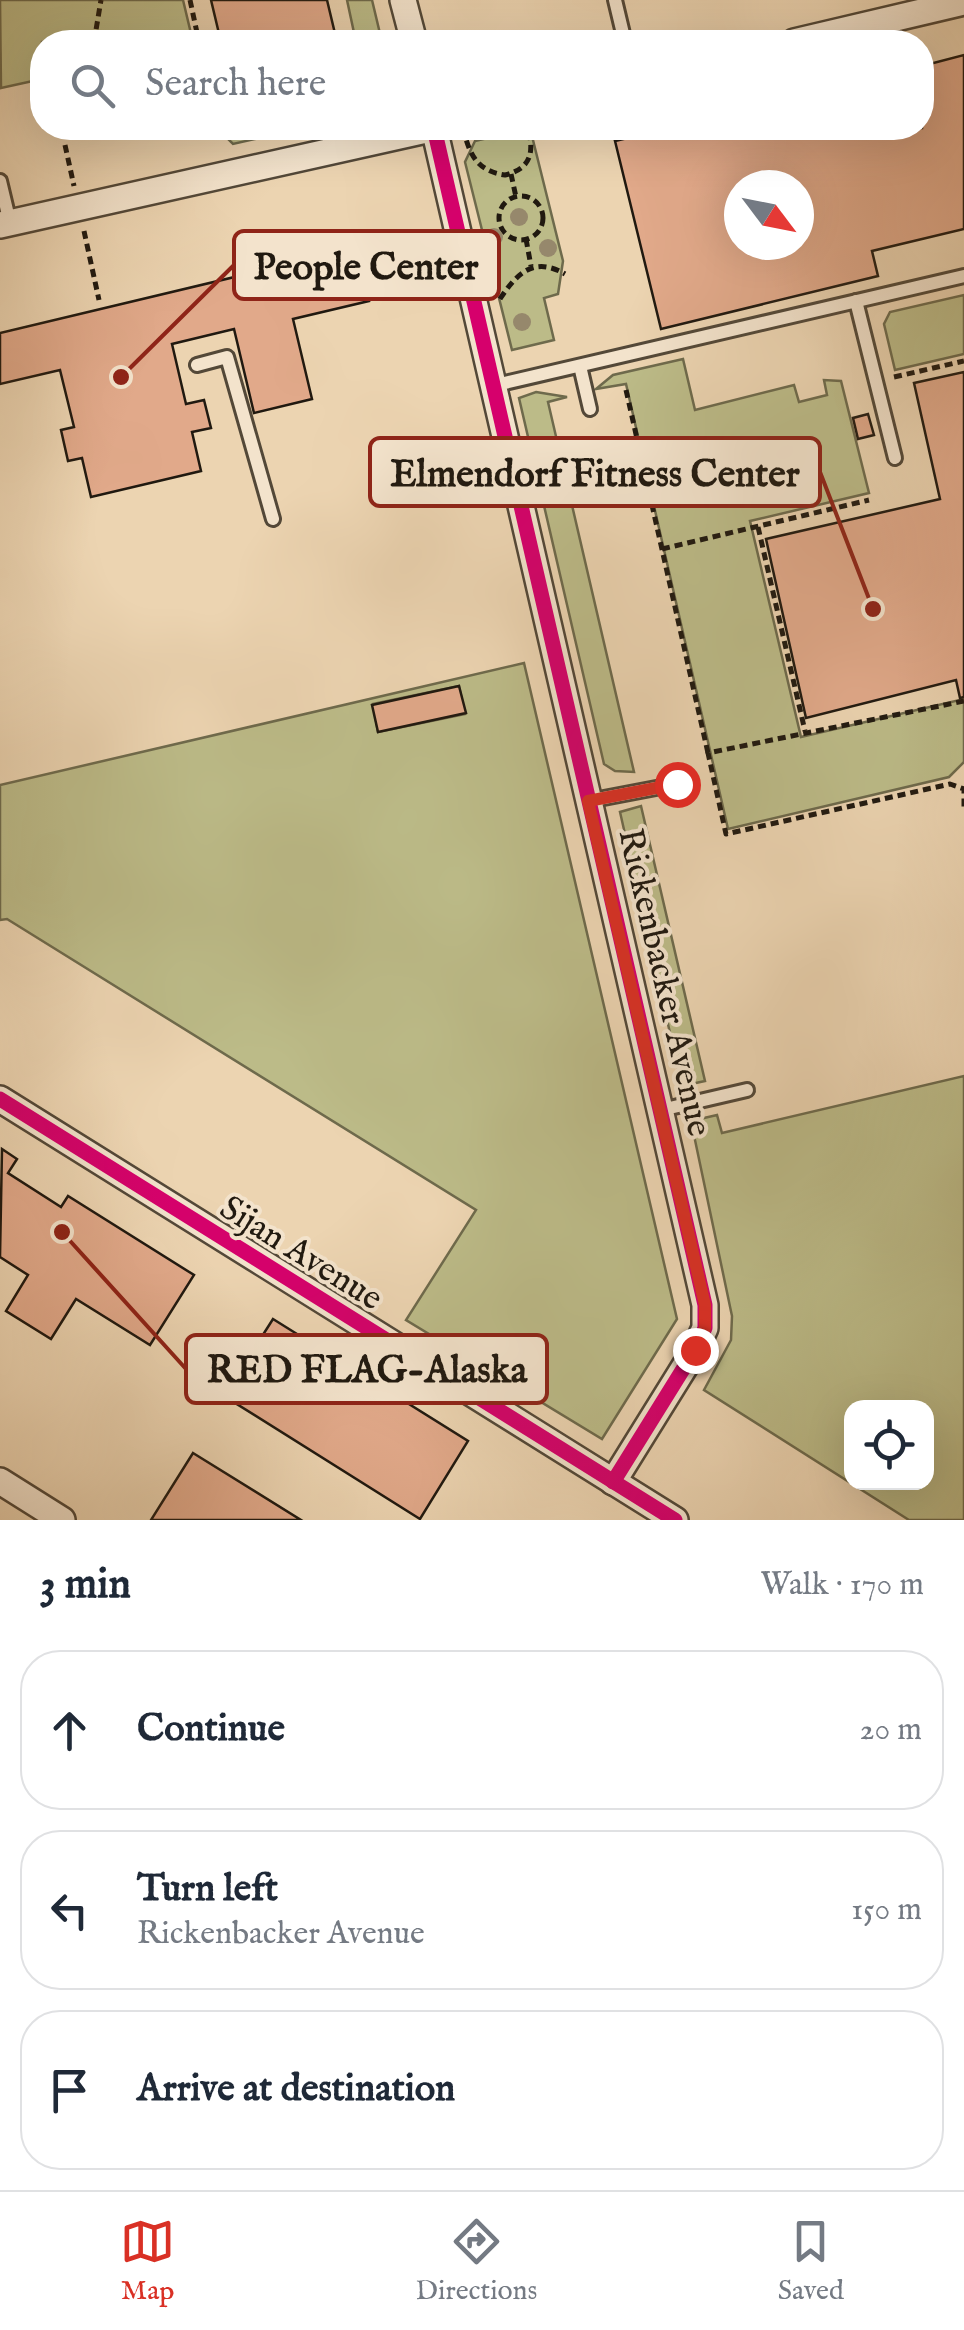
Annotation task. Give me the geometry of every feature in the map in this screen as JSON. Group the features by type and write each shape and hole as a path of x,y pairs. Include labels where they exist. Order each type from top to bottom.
{"street":[{"path":"403,0 411,30"},
{"path":"832,30 898,9 964,2"},
{"path":"5,224 381,140"},
{"name":"Rickenbacker Avenue","path":"438,140 496,385 526,541 705,1305 705,1328 613,1482"},
{"name":"Sijan Avenue","path":"0,1099 675,1520"},
{"path":"0,1481 62,1520"}],"lane":[{"path":"616,0 622,30"},
{"path":"0,181 5,224"},
{"path":"496,385 964,276"},
{"path":"856,301 895,458"},
{"path":"197,365 227,357 273,520"},
{"path":"580,366 590,410"},
{"path":"588,801 677,784"},
{"path":"660,1110 748,1090"}],"path":[{"path":"96,30 101,0"},
{"path":"190,0 196,30"},
{"path":"466,140 469,154 483,168 511,174 524,167 534,150 531,140"},
{"path":"511,174 516,197"},
{"path":"516,197 535,202 542,213 541,228 526,239 508,236 500,224 504,204 516,197"},
{"path":"526,239 531,267"},
{"path":"367,268 463,248"},
{"path":"500,299 520,272 531,267 543,265 565,274"},
{"path":"876,381 964,360"},
{"path":"626,390 726,834 950,784 964,789 964,808"},
{"path":"662,550 870,500"},
{"path":"758,527 805,732"},
{"path":"708,753 964,700"}],"shaded area":[{"path":"0,0 183,0 190,30 30,30 30,82 1,88"},
{"path":"347,0 372,0 379,30 353,30"},
{"path":"533,140 563,261 558,294 544,298 554,340 512,350 465,162 475,141"},
{"path":"964,295 964,354 895,370 884,324 890,312"},
{"path":"683,359 695,410 794,385 799,402 827,395 824,380 841,381 869,493 750,521 801,737 964,699 964,762 949,777 728,829 626,384 596,389 613,375"},
{"path":"536,392 567,397 548,402 634,772 615,771 604,764 519,398"},
{"path":"524,663 677,1319 602,1439 406,1320 476,1210 7,919 0,920 0,785","holes":["459,686 465,714 378,732 373,704"]},
{"path":"641,806 705,1081 682,1086 620,812"},
{"path":"964,1076 964,1520 909,1520 862,1490 934,1490 934,1400 844,1400 844,1479 704,1390 731,1340 732,1316 691,1121 717,1115 722,1133"}],"building":[{"path":"211,0 327,0 334,30 218,30"},
{"path":"964,55 964,229 872,251 878,276 661,329 615,141 934,140 934,63"},
{"path":"356,248 369,301 293,319 312,399 254,413 234,329 172,344 186,404 204,400 211,428 192,432 201,471 91,497 82,458 68,461 61,430 74,427 60,370 0,384 0,333"},
{"path":"964,372 964,697 960,698 956,680 806,718 766,539 940,499 914,383"},
{"path":"868,414 874,435 858,439 853,418"},
{"path":"459,686 466,713 378,732 372,705"},
{"path":"2,1149 17,1159 8,1173 61,1207 68,1196 194,1275 150,1345 76,1299 51,1339 6,1311 28,1275 0,1257"},
{"path":"273,1319 468,1441 420,1519 224,1396"},
{"path":"193,1453 301,1520 151,1520"}],"cycle path":[{"path":"437,140 705,1305 705,1328 695,1350 613,1482"},
{"path":"0,1099 675,1520"}],"place":[{"name":"People Center","path":"121,377"},
{"name":"Elmendorf Fitness Center","path":"873,609"},
{"name":"RED FLAG-Alaska","path":"62,1232"}],"route":[{"path":"677,784 588,801 705,1305 705,1328 695,1350"}]}
